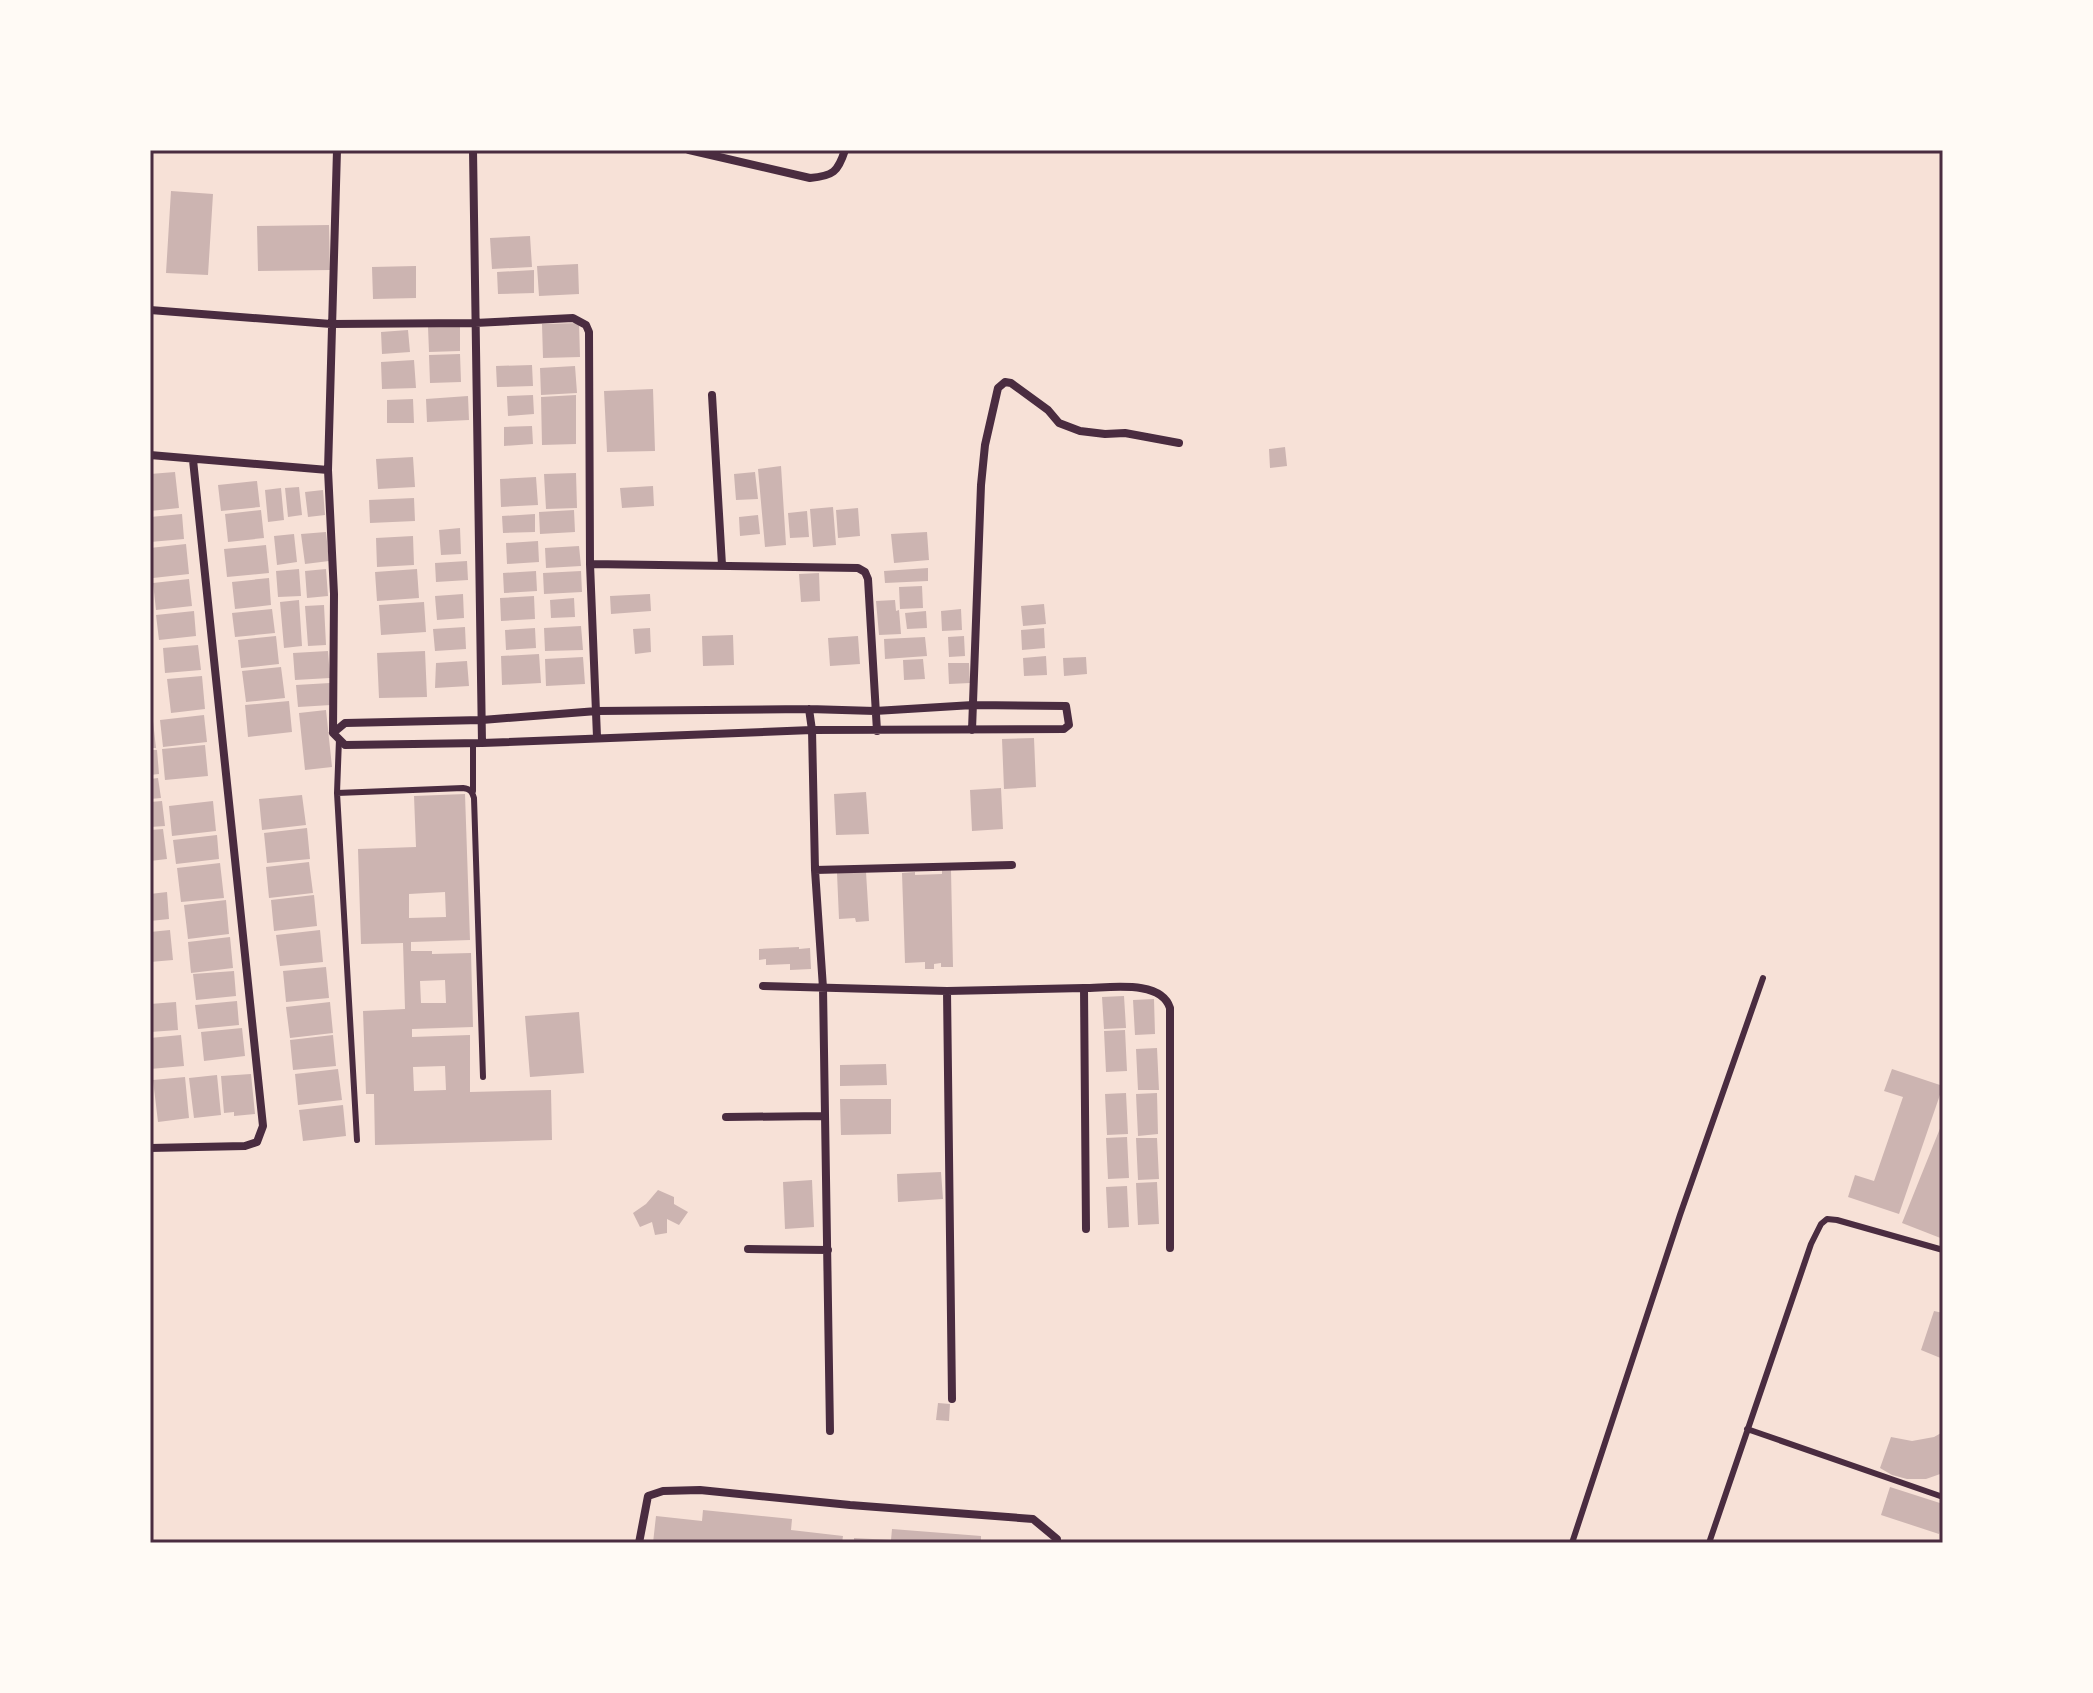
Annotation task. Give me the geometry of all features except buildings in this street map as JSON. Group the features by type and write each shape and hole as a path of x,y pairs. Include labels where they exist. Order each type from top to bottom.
{"street":[{"path":"337,150 328,470 339,739"},
{"path":"473,150 482,720 478,743"},
{"path":"689,150 810,178 828,176 835,171 845,150"},
{"path":"150,310 331,324 475,323 573,318 586,325 589,332 590,564 597,737"},
{"path":"972,730 981,485 985,445 998,388 1005,382 1011,383 1048,410 1059,423 1080,431 1125,433 1179,443"},
{"path":"712,395 722,565"},
{"path":"150,455 328,470"},
{"path":"150,1148 245,1146 257,1142 263,1126 193,460"},
{"path":"590,564 852,567 865,572 868,579 877,731"},
{"path":"973,705 1066,706 1069,725 1064,729 812,730 478,743 339,739 345,723 482,720 597,711 875,711 973,705"},
{"path":"809,709 823,988 830,1431"},
{"path":"815,870 1012,865"},
{"path":"763,986 947,991 1155,990 1168,1000 1170,1008 1170,1248"},
{"path":"1084,988 1086,1229"},
{"path":"947,991 952,1399"},
{"path":"726,1117 825,1116"},
{"path":"748,1249 828,1250"},
{"path":"639,1543 648,1496 663,1491 700,1490 1033,1519 1057,1539 1057,1543"}],"lane":[{"path":"339,739 337,793 357,1140"},
{"path":"478,743 473,792 483,1077"},
{"path":"337,793 463,788 473,792"},
{"path":"1572,1543 1680,1215 1763,978"},
{"path":"1709,1543 1811,1244 1821,1224 1827,1219 1837,1220 1943,1250"},
{"path":"1747,1429 1943,1497"}]}
